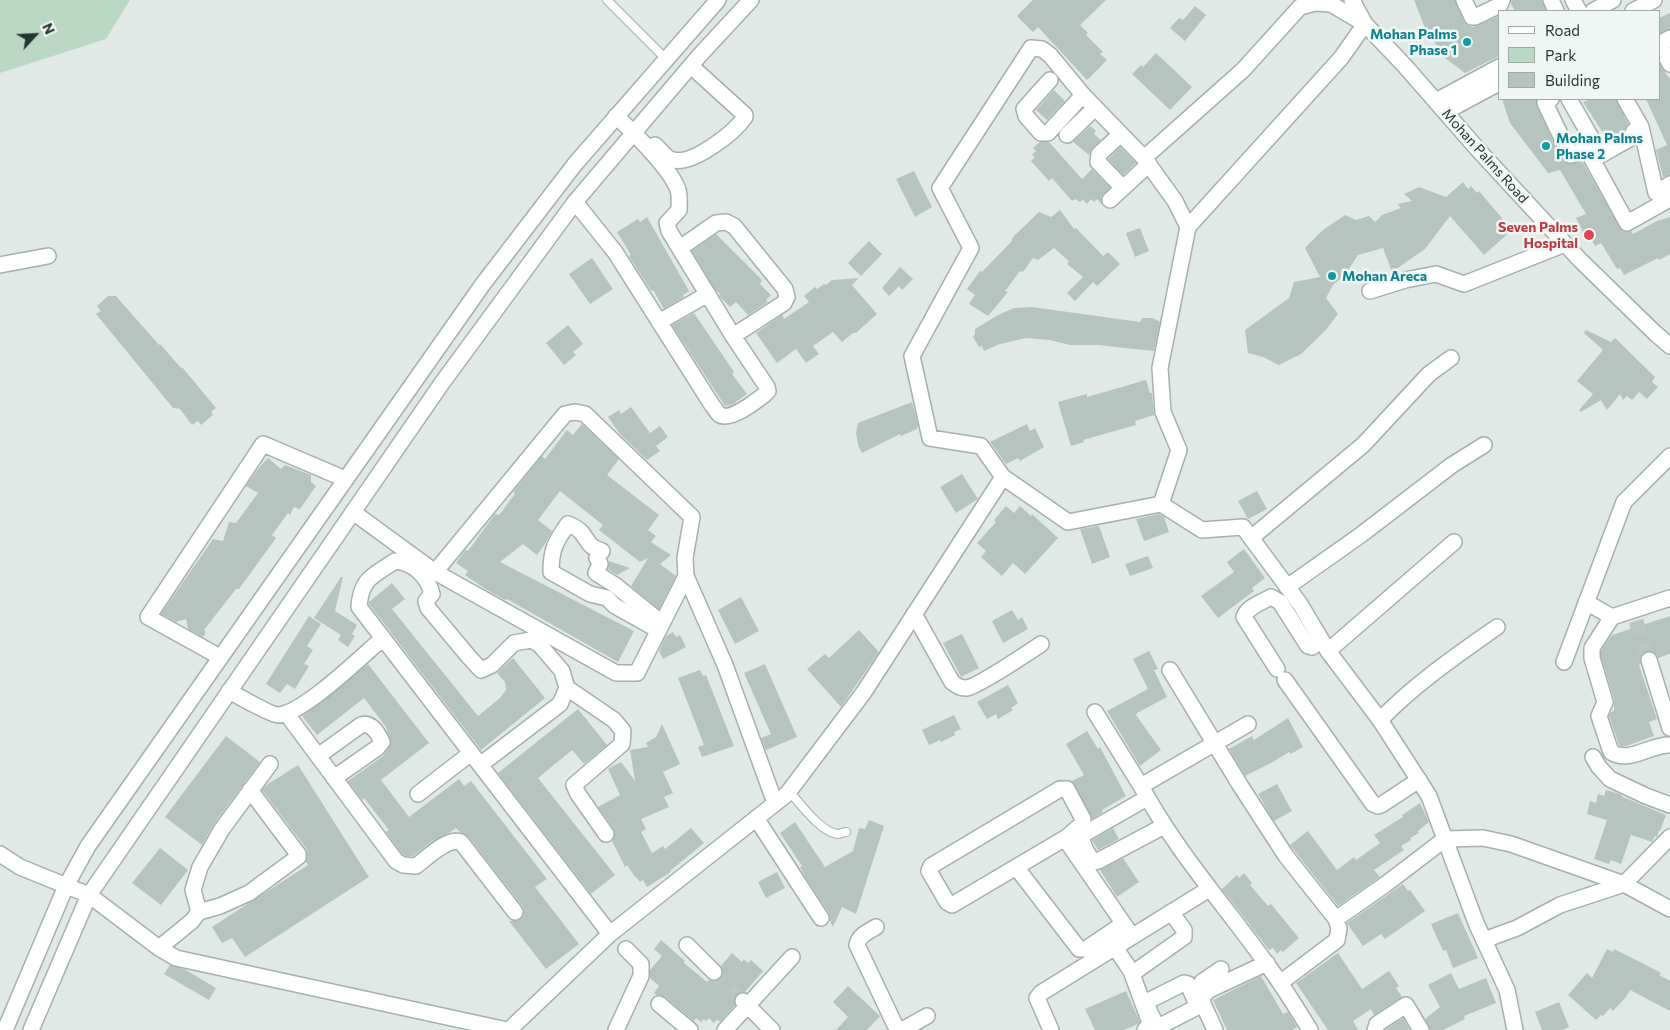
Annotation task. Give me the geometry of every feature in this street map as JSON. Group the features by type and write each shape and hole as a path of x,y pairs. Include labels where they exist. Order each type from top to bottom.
{"street":[{"path":"5,1030 66,886 88,846 489,276 575,164 665,58 718,0"},
{"path":"31,1030 89,895 442,383 575,202 695,61 751,0"},
{"name":"Mohan Palms Road","path":"1352,0 1364,24 1404,65 1481,153 1565,244 1654,333 1670,346"},
{"path":"1464,0 1474,18 1500,5 1502,0"},
{"path":"1596,10 1613,0"},
{"path":"1635,10 1654,0"},
{"path":"1110,200 1147,161 1242,70 1300,7 1315,3 1331,4 1364,24 1341,58 1188,227 1160,368 1164,412 1179,450 1161,504"},
{"path":"1670,38 1660,45 1670,64"},
{"path":"616,116 673,161 712,148 743,120 745,115 695,61 682,40"},
{"path":"1080,98 1050,55 1042,49 1031,48 940,188 971,248 912,356 930,438 981,446 1004,478 1068,522 1161,504 1202,530 1243,527 1300,604 1325,646 1380,720 1429,796 1476,923 1507,990 1514,1030"},
{"path":"1440,107 1498,68"},
{"path":"1080,98 1048,133 1041,133 1026,116 1024,109 1052,78 1095,108 1147,161 1176,200 1188,227"},
{"path":"1440,107 1498,83"},
{"path":"1550,100 1545,103 1570,155 1586,150 1597,157"},
{"path":"1569,100 1627,223 1670,200"},
{"path":"1626,100 1641,127 1656,193 1670,184"},
{"path":"1067,135 1095,108"},
{"path":"1597,157 1631,138 1634,131 1641,127"},
{"path":"575,202 615,252 720,415 726,416 740,411 768,391 669,230 667,223 679,210 678,190 636,130"},
{"path":"1121,134 1099,154 1098,162 1123,188"},
{"path":"680,248 716,223 726,222 734,226 784,289 787,297 784,302 733,336"},
{"path":"1370,292 1405,280 1436,274 1464,284 1565,244"},
{"path":"0,265 48,256"},
{"path":"489,276 508,293"},
{"path":"659,322 708,294"},
{"path":"1250,538 1363,445 1429,374 1451,358"},
{"path":"435,572 565,414 575,412 585,414 692,517 685,558 686,576 724,665 776,803"},
{"path":"242,674 220,657 148,616 263,444 345,479 366,494"},
{"path":"1287,587 1362,534 1452,465 1484,444"},
{"path":"1564,662 1624,502 1670,456"},
{"path":"0,854 20,867 89,895 159,948 176,958 508,1030 610,934 789,791 864,692 1004,478"},
{"path":"353,512 435,572 616,674 636,673 686,576"},
{"path":"568,524 581,531 587,543 594,548 602,550 597,558 600,564 596,573 614,585 660,627 615,606 607,598 590,594 551,572 551,554 558,538 568,524"},
{"path":"1419,780 1381,806 1373,804 1281,674 1244,617 1251,608 1271,597 1275,598 1280,602 1308,646 1325,646 1454,542"},
{"path":"606,834 578,794 574,785 622,744 623,731 614,720 567,688 562,671 539,644 531,640 514,643 492,665 481,670 428,608 426,601 432,594 430,585 412,565 395,560 365,582 360,592 359,607 610,934"},
{"path":"1586,602 1612,617 1634,616 1670,598"},
{"path":"914,614 952,682 958,687 968,688 1042,644"},
{"path":"1612,617 1592,648 1592,658 1605,702 1599,716 1608,746 1611,752 1616,755 1628,756 1666,745 1670,746"},
{"path":"1380,720 1403,696 1426,677 1497,627"},
{"path":"230,691 276,715 286,713 315,696 383,638"},
{"path":"1650,660 1670,728"},
{"path":"1170,670 1240,786 1286,856 1336,919 1339,928 1337,940 1280,983"},
{"path":"418,794 560,704 567,688"},
{"path":"1095,712 1182,854 1267,963 1310,1030"},
{"path":"286,713 396,861 403,865 416,866 446,843 457,840 461,842 515,912"},
{"path":"1164,826 1095,862 1082,844 1084,834 1215,744 1248,724"},
{"path":"318,756 360,725 369,725 379,736 382,742 377,748 334,778"},
{"path":"1593,757 1610,780 1670,805"},
{"path":"199,912 193,890 200,868 222,829 270,764"},
{"path":"1060,788 1066,789 1083,819 1082,824 1066,837 952,904 947,902 929,871 931,866 1060,788"},
{"path":"159,948 192,921 199,912 220,906 250,893 298,858 298,854 250,790"},
{"path":"756,818 821,918"},
{"path":"1066,837 1068,843 1127,930"},
{"path":"1484,940 1517,928 1560,905 1624,884 1670,837"},
{"path":"1336,919 1446,839 1483,838 1511,844 1624,884 1670,909"},
{"path":"1016,867 1079,949 1086,949 1171,912 1209,889"},
{"path":"1131,971 1136,971 1184,937 1184,930 1171,912"},
{"path":"876,927 862,935 858,939 857,945 894,1026 898,1030"},
{"path":"1051,1030 1037,998 1041,992 1114,946 1127,930"},
{"path":"687,945 714,972"},
{"path":"1114,946 1131,971 1150,1023 1145,1030"},
{"path":"616,1030 641,976 641,964 626,949"},
{"path":"725,1030 745,1003 792,957"},
{"path":"33,963 56,973"},
{"path":"1202,1001 1209,990 1267,963"},
{"path":"1215,1030 1202,1001 1202,982 1221,969"},
{"path":"745,1003 772,1030"},
{"path":"658,1004 690,1030"},
{"path":"1376,1030 1378,1024 1406,1005 1421,1030"},
{"path":"902,1030 927,1016"}],"lane":[{"path":"607,0 665,58"},
{"path":"789,791 819,824 829,831 838,834 846,832"}],"green space":[{"path":"0,0 130,0 106,39 0,73"}],"building":[{"path":"1033,0 1106,0 1080,25 1088,33 1086,35 1103,52 1100,54 1107,60 1087,80 1038,27 1033,32 1017,16"},
{"name":"Mohan Palms Phase 1","path":"1414,0 1455,0 1464,21 1467,25 1473,27 1498,16 1498,56 1465,73 1445,58 1425,28"},
{"path":"1511,0 1542,0 1546,10 1514,10"},
{"path":"1195,6 1206,15 1185,41 1170,28 1179,18 1183,20"},
{"path":"1670,13 1670,29 1660,34 1660,18"},
{"path":"1156,53 1192,87 1170,110 1132,74 1141,65 1143,67"},
{"path":"1660,64 1670,79 1670,175 1663,177 1656,150 1667,145 1646,100 1660,100"},
{"path":"1054,90 1065,101 1047,120 1036,110"},
{"path":"1502,100 1537,100 1537,107 1562,159 1569,164 1582,161 1622,231 1631,231 1633,234 1657,221 1670,217 1670,254 1624,275 1620,268 1617,269 1601,243 1595,246 1589,235 1585,237 1576,218 1586,214 1560,170 1548,173 1510,123"},
{"name":"Mohan Palms Phase 2","path":"1588,100 1616,100 1628,124 1624,131 1607,139 1583,102"},
{"path":"1090,126 1096,131 1094,134 1101,140 1092,148 1089,155 1073,142"},
{"path":"1040,142 1049,142 1082,179 1092,169 1110,188 1101,197 1102,205 1097,199 1094,202 1091,199 1087,204 1083,200 1080,202 1075,199 1072,201 1052,178 1049,181 1031,161 1035,157 1032,155 1036,151 1033,148"},
{"path":"1120,147 1136,163 1123,175 1108,159"},
{"path":"914,171 932,207 915,217 896,179"},
{"name":"Mohan Areca","path":"1463,182 1468,189 1471,186 1477,193 1479,191 1512,230 1484,255 1450,216 1425,249 1392,272 1383,248 1358,255 1345,275 1333,285 1326,298 1338,314 1325,331 1301,354 1279,365 1263,357 1248,353 1245,330 1289,298 1294,282 1320,277 1305,248 1323,230 1345,215 1356,220 1369,216 1375,222 1382,215 1401,208 1397,204 1412,201 1404,194 1419,187 1446,197"},
{"path":"1060,210 1074,229 1076,228 1103,256 1108,252 1120,264 1097,286 1093,282 1075,301 1067,293 1083,277 1067,264 1069,261 1054,248 1038,260 1033,258 1023,272 1020,271 1005,291 1008,292 988,316 969,304 975,295 967,289 980,271 982,272 1011,242 1013,237 1039,212 1051,217"},
{"path":"647,217 689,291 683,295 684,297 664,309 629,256 631,255 617,232 638,219 640,222"},
{"path":"1140,228 1149,251 1135,257 1126,233"},
{"path":"716,234 762,280 760,284 771,295 766,300 768,302 748,315 736,302 730,307 721,298 692,251"},
{"path":"869,241 882,254 861,276 848,263"},
{"path":"592,258 613,289 590,304 569,274"},
{"path":"900,267 913,279 902,290 899,286 889,296 882,288"},
{"path":"859,278 852,285 877,314 856,333 853,333 842,342 833,332 813,346 819,354 806,363 796,349 777,363 756,333 782,315 784,319 809,302 804,296 815,287 817,289 832,280"},
{"path":"108,296 116,296 159,345 182,367 216,408 211,412 213,415 201,425 198,421 192,425 180,409 173,408 96,314 101,311 97,306"},
{"path":"1032,307 1140,322 1142,318 1153,318 1160,322 1154,351 1097,345 1070,345 1050,340 1026,338 1000,344 984,351 982,346 979,347 973,337 975,329 1014,308"},
{"path":"694,313 734,372 732,374 747,394 733,404 725,406 672,325"},
{"path":"568,325 583,344 573,352 576,355 564,365 546,343"},
{"path":"1586,330 1611,342 1615,338 1655,377 1652,382 1658,387 1647,399 1639,392 1632,400 1627,396 1623,400 1620,394 1607,410 1601,400 1581,412 1579,410 1593,394 1577,381 1603,350 1584,333"},
{"path":"1146,380 1150,393 1152,393 1154,415 1135,421 1136,425 1083,440 1084,442 1071,446 1058,402 1087,394 1087,397"},
{"path":"912,402 918,425 917,429 901,436 900,434 862,453 858,445 856,433 858,423"},
{"path":"631,407 650,433 660,426 668,437 656,446 660,451 647,460 620,434 608,417 619,410 621,414"},
{"path":"582,424 619,459 607,475 659,515 648,530 656,536 651,542 671,555 660,564 676,576 659,609 631,586 648,558 640,562 599,530 603,525 560,491 538,520 552,531 537,555 523,544 500,562 634,631 618,662 507,599 505,600 487,590 465,575 468,571 456,563 465,550 468,551 495,514 499,515 515,494 513,492 542,456 545,459 567,430 573,435"},
{"path":"1027,424 1030,431 1035,428 1044,447 1020,461 1018,458 1006,464 990,442"},
{"path":"268,458 281,469 285,465 311,475 311,482 316,486 300,509 294,507 290,515 288,513 272,535 276,538 239,589 236,589 204,630 206,632 203,637 188,629 186,619 176,622 161,614 213,539 223,541 229,522 236,523 258,493 246,486"},
{"path":"962,474 978,499 956,513 940,487"},
{"path":"1257,491 1267,509 1248,519 1238,501"},
{"path":"1006,506 1014,513 1020,506 1031,516 1032,514 1058,538 1025,574 1013,563 1002,576 981,557 986,551 977,543 996,522 994,520"},
{"path":"1159,514 1164,517 1169,532 1144,541 1136,519"},
{"path":"1099,526 1110,557 1092,564 1080,529"},
{"path":"1244,549 1265,578 1252,588 1254,591 1218,618 1201,596 1234,572 1227,562"},
{"path":"1148,556 1153,568 1130,576 1125,564"},
{"path":"609,561 630,568 617,575 608,569"},
{"path":"341,577 343,577 335,611 357,625 352,634 355,636 348,647 338,640 341,635 314,618"},
{"path":"392,583 405,599 392,609 478,716 500,698 506,690 505,682 497,673 513,658 545,698 481,750 369,604"},
{"path":"741,597 759,631 735,644 718,610"},
{"path":"1012,610 1018,620 1022,617 1028,629 1003,643 992,621"},
{"path":"309,616 321,624 307,646 313,650 304,664 309,666 295,689 287,684 280,693 266,684"},
{"path":"1670,616 1670,654 1658,658 1655,653 1646,651 1640,657 1641,664 1639,665 1657,719 1649,722 1654,736 1626,746 1620,746 1609,716 1614,711 1614,699 1601,657 1601,651 1612,635"},
{"path":"859,630 879,652 841,707 807,669 825,654 829,658"},
{"path":"673,632 676,637 680,635 686,647 663,659 659,651 666,636"},
{"path":"962,634 979,668 961,677 943,643"},
{"path":"1149,651 1158,669 1154,670 1167,697 1136,715 1161,750 1140,766 1107,711 1148,689 1133,659"},
{"path":"368,664 429,743 381,780 409,817 459,779 464,786 471,781 547,879 535,887 579,944 546,969 509,921 521,919 524,915 523,907 468,836 456,828 432,841 413,856 406,856 402,854 386,832 389,830 348,781 383,756 391,744 386,727 364,698 317,735 302,716"},
{"path":"765,664 797,737 766,750 761,738 771,734 744,673"},
{"path":"700,670 703,676 706,675 734,746 702,757 698,747 704,745 678,678"},
{"path":"1008,685 1018,703 1011,708 1013,710 998,719 996,714 987,719 977,702"},
{"path":"578,709 607,745 584,764 572,750 538,778 615,875 591,894 498,773"},
{"path":"954,715 961,729 954,732 955,735 941,742 940,740 929,745 922,730"},
{"path":"1288,718 1303,747 1291,754 1289,752 1245,776 1229,749 1252,736 1254,740"},
{"path":"662,724 680,764 663,772 673,793 664,797 669,807 641,819 646,829 641,832 652,853 663,846 665,849 691,828 704,843 671,872 647,887 643,880 640,882 635,877 627,865 625,867 612,841 615,834 614,829 598,807 620,795 608,769 621,762 635,781 630,750 648,747 646,743 656,737"},
{"path":"1087,731 1098,749 1100,747 1126,796 1102,810 1103,812 1092,819 1072,781 1084,775 1066,744"},
{"path":"226,736 260,762 214,824 202,845 165,817"},
{"path":"298,765 369,877 245,957 232,938 222,943 212,927 308,865 306,862 306,848 262,790 265,786"},
{"path":"1277,784 1292,811 1274,821 1258,794"},
{"path":"1606,790 1620,794 1666,815 1657,837 1655,836 1652,842 1631,835 1621,864 1611,860 1609,864 1594,859 1607,820 1587,814 1590,801 1596,803 1598,794 1604,796"},
{"path":"1420,803 1429,822 1418,831 1419,833 1410,838 1411,840 1401,846 1404,850 1374,870 1380,877 1338,906 1290,845 1308,831 1337,870 1354,857 1356,860 1380,843 1374,835 1403,817 1402,815"},
{"path":"869,820 884,826 856,914 842,907 833,927 829,913 807,880 800,867 802,866 780,833 795,822 825,867 853,851 859,828 865,829"},
{"path":"1113,828 1119,839 1098,850 1092,840"},
{"path":"160,848 188,870 161,905 132,883"},
{"path":"1123,858 1139,882 1117,897 1100,870"},
{"path":"777,872 785,888 766,898 758,882"},
{"path":"1244,873 1252,883 1250,885 1268,906 1271,904 1299,938 1283,952 1281,950 1277,954 1273,948 1269,950 1222,889 1237,875 1239,878"},
{"path":"1403,884 1408,891 1410,890 1425,911 1385,939 1381,934 1363,946 1347,923"},
{"path":"1458,913 1478,958 1453,968 1446,950 1443,951 1431,924"},
{"path":"661,940 707,982 709,980 716,981 721,978 723,970 721,966 732,953 742,962 744,959 748,963 751,960 763,971 745,992 740,992 736,995 734,999 735,1005 720,1022 717,1019 714,1023 709,1018 701,1022 696,1018 694,1021 665,997 654,993 659,986 650,978 650,970 662,956 654,949"},
{"path":"1607,949 1613,952 1614,949 1644,964 1661,973 1659,975 1670,981 1670,1011 1630,990 1613,1011 1610,1008 1603,1016 1601,1015 1596,1020 1568,995 1587,973 1592,978"},
{"path":"1338,953 1362,989 1389,971 1399,986 1396,988 1402,997 1374,1015 1371,1009 1353,1021 1358,1030 1328,1030 1296,983"},
{"path":"170,965 184,969 216,988 209,1000 164,974"},
{"path":"1451,973 1459,989 1486,978 1496,1003 1464,1016 1465,1019 1443,1030 1430,1030 1425,1019 1440,1007 1428,985"},
{"path":"1261,976 1283,1014 1288,1012 1297,1027 1292,1030 1227,1030 1213,1000"},
{"path":"848,986 880,1016 867,1030 836,1030 848,1017 833,1002"},
{"path":"1126,991 1140,1022 1124,1030 1095,1030 1085,1009"},
{"path":"1559,1002 1569,1027 1562,1030 1542,1030 1535,1012"},
{"path":"1403,1018 1410,1030 1385,1030"}],"tunnel":[{"path":"1636,621 1649,660"},
{"path":"714,972 743,1001"}],"place":[{"name":"Mohan Palms Phase 1","path":"1467,42"},
{"name":"Mohan Palms Phase 2","path":"1546,146"},
{"name":"Seven Palms Hospital","path":"1589,235"},
{"name":"Mohan Areca","path":"1332,276"}]}
